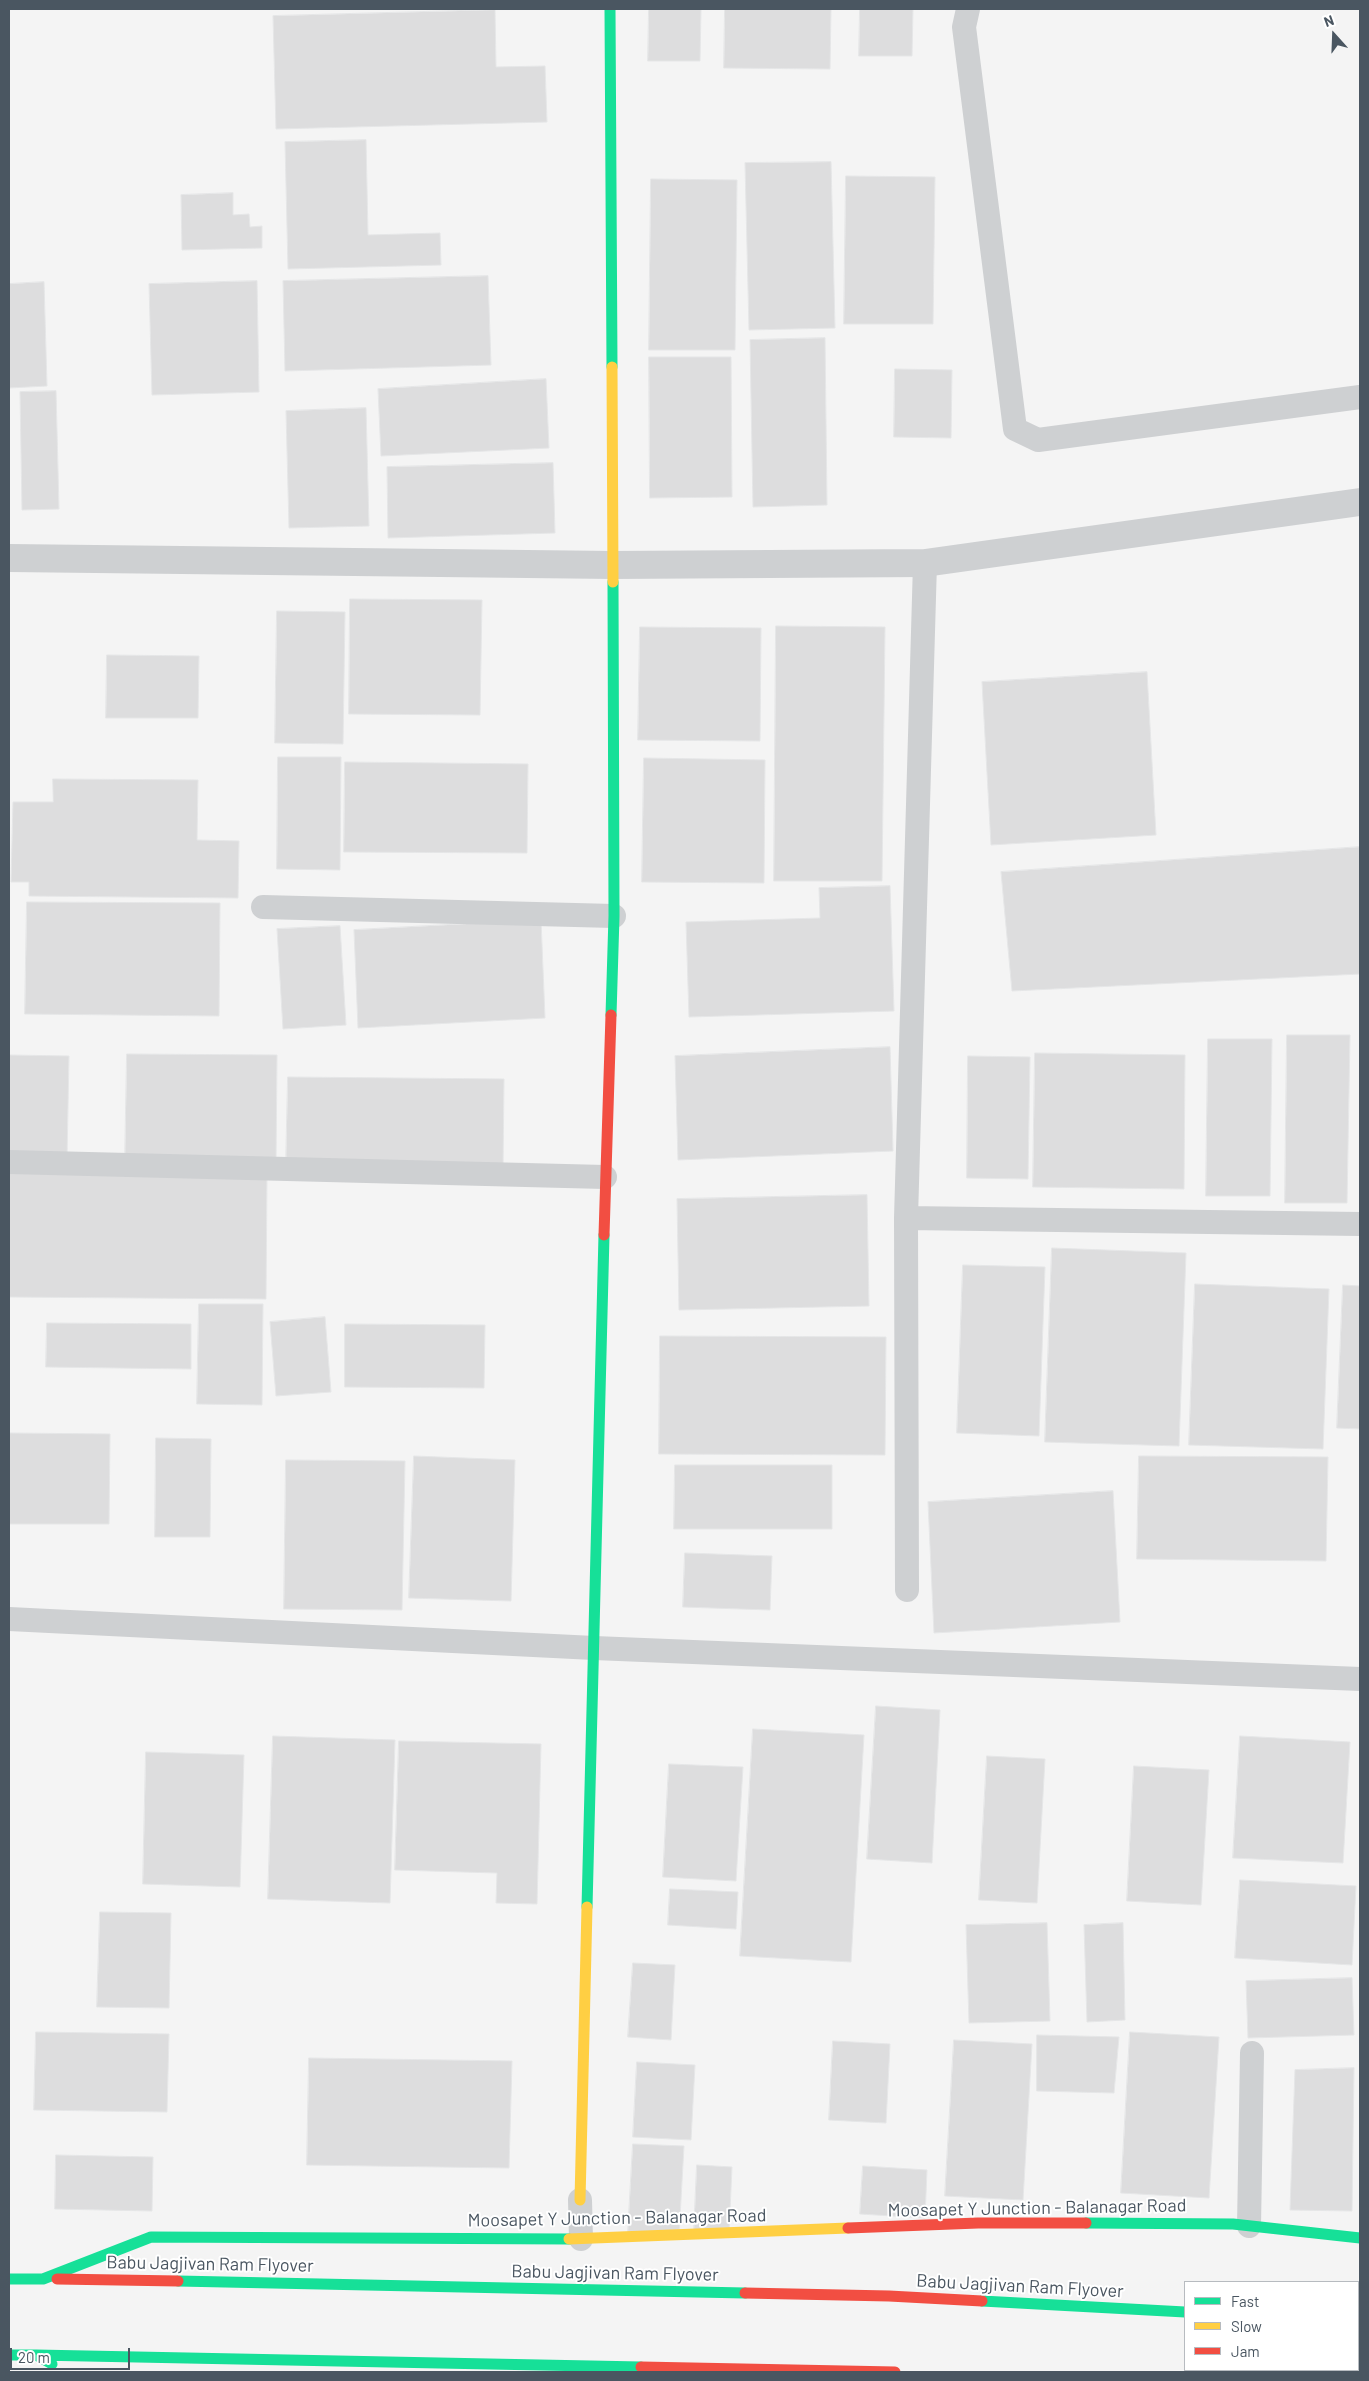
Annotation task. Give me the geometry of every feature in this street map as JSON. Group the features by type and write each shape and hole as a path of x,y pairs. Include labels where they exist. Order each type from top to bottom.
{"main road":[{"path":"580,2200 605,1177 614,916 610,9"},
{"name":"Moosapet Y Junction - Balanagar Road","path":"9,2279 43,2279 151,2237 581,2239 978,2223 1241,2225 1360,2238"},
{"name":"Babu Jagjivan Ram Flyover","path":"43,2279 889,2296 1184,2312"},
{"path":"9,2355 895,2372"},
{"path":"36,2355 59,2368"}],"street":[{"path":"9,558 613,565 924,562 1360,502"}],"lane":[{"path":"968,9 964,27 1015,429 1038,440 1360,397"},
{"path":"907,1590 906,1218 924,562"},
{"path":"263,907 614,916"},
{"path":"9,1162 605,1177"},
{"path":"906,1218 1360,1224"},
{"path":"9,1619 594,1648 1360,1679"},
{"path":"1241,2225 1252,2053"},
{"path":"580,2200 581,2239"}],"building":[{"path":"649,9 701,9 700,61 648,61"},
{"path":"725,9 831,9 830,69 724,68"},
{"path":"860,9 913,9 912,56 859,56"},
{"path":"495,10 496,67 545,66 547,122 276,129 273,16"},
{"path":"366,140 368,235 440,233 441,265 288,269 285,142"},
{"path":"831,162 835,328 749,330 745,163"},
{"path":"846,176 935,177 933,324 844,324"},
{"path":"651,179 737,180 735,350 649,350"},
{"path":"233,193 233,215 249,214 250,227 262,226 262,248 182,250 181,195"},
{"path":"488,276 491,365 285,371 283,281"},
{"path":"257,281 259,392 152,395 149,284"},
{"path":"44,282 47,386 9,388 9,284"},
{"path":"825,338 827,505 753,507 750,340"},
{"path":"649,357 731,357 732,497 650,498"},
{"path":"895,369 952,370 951,438 894,437"},
{"path":"546,379 549,448 381,456 378,389"},
{"path":"56,391 59,509 22,510 20,392"},
{"path":"366,408 369,526 289,528 286,411"},
{"path":"553,463 555,533 388,538 387,467"},
{"path":"350,599 482,600 480,715 349,714"},
{"path":"277,611 345,612 343,744 275,743"},
{"path":"776,626 885,627 882,881 774,881"},
{"path":"640,627 761,628 760,741 638,740"},
{"path":"107,655 199,656 198,718 106,718"},
{"path":"1147,672 1156,835 991,845 982,682"},
{"path":"278,757 341,757 340,870 277,869"},
{"path":"644,758 765,760 764,883 642,882"},
{"path":"345,762 528,764 527,853 344,852"},
{"path":"53,779 198,780 197,840 239,841 238,898 29,896 29,882 11,882 13,802 53,802"},
{"path":"1360,847 1360,974 1012,991 1001,872"},
{"path":"890,886 894,1011 689,1017 686,922 820,918 819,888"},
{"path":"27,902 220,903 219,1016 25,1014"},
{"path":"541,920 545,1018 358,1028 354,930"},
{"path":"340,926 346,1025 283,1029 277,929"},
{"path":"1287,1035 1350,1035 1347,1203 1285,1203"},
{"path":"1208,1039 1272,1039 1270,1196 1206,1196"},
{"path":"890,1047 893,1151 678,1160 675,1056"},
{"path":"1035,1053 1185,1055 1184,1189 1033,1187"},
{"path":"127,1054 277,1055 276,1163 125,1162"},
{"path":"9,1055 69,1056 67,1158 9,1157"},
{"path":"968,1056 1030,1057 1028,1179 967,1178"},
{"path":"288,1077 504,1079 503,1168 286,1166"},
{"path":"9,1170 267,1173 266,1299 9,1297"},
{"path":"867,1195 869,1306 679,1310 677,1199"},
{"path":"1052,1248 1186,1253 1179,1446 1045,1442"},
{"path":"963,1265 1045,1267 1039,1436 957,1433"},
{"path":"1195,1284 1329,1289 1323,1449 1189,1445"},
{"path":"1343,1285 1360,1286 1360,1429 1337,1428"},
{"path":"199,1304 263,1304 262,1405 197,1404"},
{"path":"325,1317 331,1392 276,1396 270,1322"},
{"path":"47,1323 191,1324 191,1369 46,1367"},
{"path":"345,1324 485,1325 484,1388 345,1387"},
{"path":"660,1336 886,1337 885,1455 659,1454"},
{"path":"9,1433 110,1434 109,1524 9,1524"},
{"path":"156,1438 211,1439 210,1537 155,1537"},
{"path":"414,1456 515,1460 511,1601 409,1598"},
{"path":"1139,1456 1328,1457 1326,1561 1137,1559"},
{"path":"286,1460 405,1461 402,1610 284,1609"},
{"path":"675,1465 832,1465 832,1529 674,1529"},
{"path":"1113,1491 1120,1622 934,1633 928,1502"},
{"path":"685,1553 772,1556 770,1610 683,1607"},
{"path":"876,1706 940,1710 932,1863 867,1859"},
{"path":"753,1729 864,1735 851,1962 740,1956"},
{"path":"273,1736 395,1740 390,1903 268,1899"},
{"path":"1240,1736 1350,1742 1343,1863 1233,1858"},
{"path":"399,1741 541,1744 537,1904 496,1903 497,1873 395,1870"},
{"path":"146,1752 244,1755 240,1887 143,1884"},
{"path":"987,1756 1045,1759 1037,1903 979,1900"},
{"path":"669,1764 743,1767 736,1881 663,1877"},
{"path":"1134,1766 1209,1770 1201,1905 1127,1901"},
{"path":"1240,1880 1356,1886 1352,1965 1235,1958"},
{"path":"670,1889 738,1892 736,1929 668,1925"},
{"path":"100,1912 171,1913 169,2008 97,2007"},
{"path":"1047,1923 1050,2021 969,2023 966,1925"},
{"path":"1123,1923 1125,2020 1087,2022 1084,1925"},
{"path":"633,1963 675,1965 671,2040 628,2037"},
{"path":"1352,1978 1354,2035 1248,2038 1246,1981"},
{"path":"36,2032 169,2034 167,2112 34,2110"},
{"path":"1130,2032 1219,2037 1209,2198 1121,2193"},
{"path":"1037,2035 1119,2037 1114,2093 1037,2091"},
{"path":"954,2040 1032,2044 1023,2200 945,2196"},
{"path":"833,2041 890,2044 886,2123 829,2120"},
{"path":"309,2058 512,2061 509,2168 307,2165"},
{"path":"637,2062 695,2065 691,2140 633,2137"},
{"path":"1354,2068 1352,2211 1290,2210 1295,2070"},
{"path":"633,2144 684,2146 679,2235 628,2232"},
{"path":"56,2155 153,2157 152,2211 55,2209"},
{"path":"697,2165 732,2167 729,2233 694,2231"},
{"path":"863,2166 927,2170 925,2218 860,2214"}],"traffic: fast":[{"path":"610,9 612,367"},
{"path":"611,1015 614,916 613,582"},
{"path":"587,1907 604,1235"},
{"path":"1086,2223 1233,2224 1360,2238"},
{"path":"9,2279 43,2279 151,2237 569,2239"},
{"path":"178,2281 745,2293"},
{"path":"982,2301 1184,2312"},
{"path":"9,2355 36,2355 52,2364"},
{"path":"36,2355 641,2367"}],"traffic: slow":[{"path":"612,367 613,582"},
{"path":"580,2200 587,1907"},
{"path":"569,2239 848,2228"}],"traffic: jam":[{"path":"604,1235 611,1015"},
{"path":"848,2228 978,2223 1086,2223"},
{"path":"57,2279 178,2281"},
{"path":"745,2293 889,2296 982,2301"},
{"path":"641,2367 895,2372"}]}
